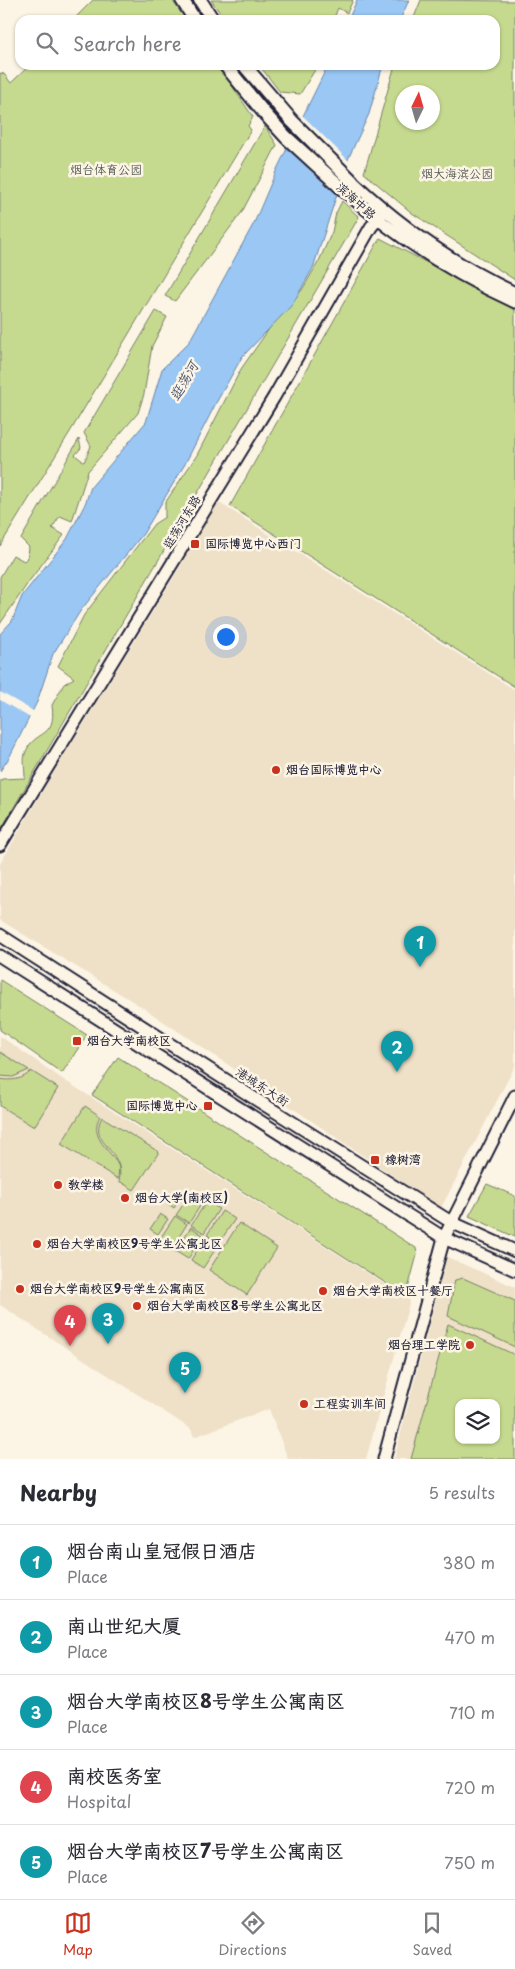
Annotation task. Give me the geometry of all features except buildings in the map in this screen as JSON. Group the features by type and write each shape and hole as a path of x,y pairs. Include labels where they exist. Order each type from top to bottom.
{"main road":[{"path":"182,0 192,15"},
{"path":"200,0 210,15"},
{"name":"滨海中路","path":"229,70 286,137 350,187 380,215 436,260 515,302"},
{"name":"滨海中路","path":"248,70 350,187"},
{"name":"滨海中路","path":"380,215 515,293"},
{"name":"逛荡河东路","path":"0,845 274,397 370,227 380,215"},
{"name":"港城东大街","path":"0,935 451,1222 515,1252"},
{"path":"0,956 444,1238 515,1270"},
{"path":"113,1027 122,1013"},
{"path":"384,1459 444,1238 515,1096"}],"shaded area":[{"path":"218,502 515,690 515,1066 441,1208 145,1009 0,920 0,864"},
{"name":"烟台大学(南校区)","path":"0,1036 64,1080 410,1300 366,1459 288,1459 269,1409 194,1437 191,1429 0,1305"},
{"name":"烟台理工学院","path":"447,1257 515,1287 515,1459 394,1459"}],"green space":[{"path":"93,0 172,0 182,15 78,15"},
{"path":"211,0 353,0 347,13 338,8 335,15 222,15"},
{"name":"烟大海滨公园","path":"421,0 515,1 515,280 412,213 364,173 394,70 500,70 500,15 415,15"},
{"name":"烟台体育公园","path":"25,70 221,70 253,117 248,126 251,130 0,546 0,73 4,74 11,83"},
{"path":"263,70 315,70 300,94 280,92"},
{"path":"265,126 277,145 242,212 175,301 165,296"},
{"path":"342,201 359,217 0,831 0,782 2,779 25,778 25,754 34,740 48,729 53,716 52,705 64,684 74,678 58,666 84,615 154,524 165,517 165,503 197,455 241,369 276,319 302,290 319,261 332,232 336,213"},
{"path":"380,238 515,309 515,687 230,506"},
{"path":"156,311 167,317 152,346 144,394 138,413 88,471 72,521 60,516 52,528 64,535 0,624 0,577 13,555 24,561 28,557 29,547 21,539 79,439 81,448 75,455 84,462 91,446 84,433"},
{"path":"0,980 87,1035 62,1073 0,1030"},
{"path":"0,1052 29,1070 13,1077 0,1076"},
{"path":"118,1057 416,1248 417,1255 406,1296 92,1095"},
{"path":"31,1071 58,1088 34,1127 0,1106 0,1079 17,1079"},
{"path":"85,1106 100,1116 97,1123 98,1135 119,1167 118,1179 61,1144"},
{"path":"102,1117 159,1152 134,1190 119,1181 120,1170 117,1161 99,1134"},
{"path":"487,1184 515,1196 515,1237 469,1216"},
{"path":"177,1188 184,1193 174,1208 167,1203"},
{"path":"192,1192 204,1200 189,1223 176,1215"},
{"path":"207,1201 219,1209 204,1233 191,1225"},
{"path":"222,1211 235,1219 219,1243 207,1235"},
{"path":"160,1214 168,1219 158,1234 150,1229"},
{"path":"175,1216 187,1224 172,1248 159,1240"},
{"path":"239,1223 277,1248 247,1295 209,1270"},
{"path":"191,1227 203,1235 188,1259 175,1251"},
{"path":"206,1236 219,1244 203,1268 191,1260"},
{"path":"463,1278 515,1301 515,1347 448,1316 455,1280"},
{"path":"448,1324 515,1355 515,1459 411,1459"}],"water":[{"path":"357,0 409,0 402,15 350,15"},
{"name":"逛荡河","path":"326,70 382,70 369,114 349,157 313,268 292,305 242,357 185,464 143,534 81,610 53,654 37,702 9,758 0,771 0,634 12,621 22,596 67,539 85,504 91,487 146,422 162,369 189,342 254,223 277,169"}],"pier":[{"path":"302,115 350,162 339,196 312,172 287,144"},
{"path":"0,692 35,712 32,719 0,700"}],"place":[{"name":"国际博览中心西门","path":"195,544"},
{"name":"烟台国际博览中心","path":"276,770"},
{"name":"烟台南山皇冠假日酒店","path":"420,967"},
{"name":"烟台大学南校区","path":"77,1041"},
{"name":"南山世纪大厦","path":"397,1072"},
{"name":"国际博览中心","path":"208,1106"},
{"name":"橡树湾","path":"375,1160"},
{"name":"教学楼","path":"58,1185"},
{"name":"烟台大学(南校区)","path":"125,1198"},
{"name":"烟台大学南校区9号学生公寓北区","path":"37,1244"},
{"name":"烟台大学南校区9号学生公寓南区","path":"20,1289"},
{"name":"烟台大学南校区十餐厅","path":"323,1291"},
{"name":"烟台大学南校区8号学生公寓北区","path":"137,1306"},
{"name":"烟台大学南校区8号学生公寓南区","path":"108,1344"},
{"name":"烟台理工学院","path":"470,1345"},
{"name":"南校医务室","path":"70,1346"},
{"name":"烟台大学南校区7号学生公寓南区","path":"185,1393"},
{"name":"工程实训车间","path":"304,1404"}]}
